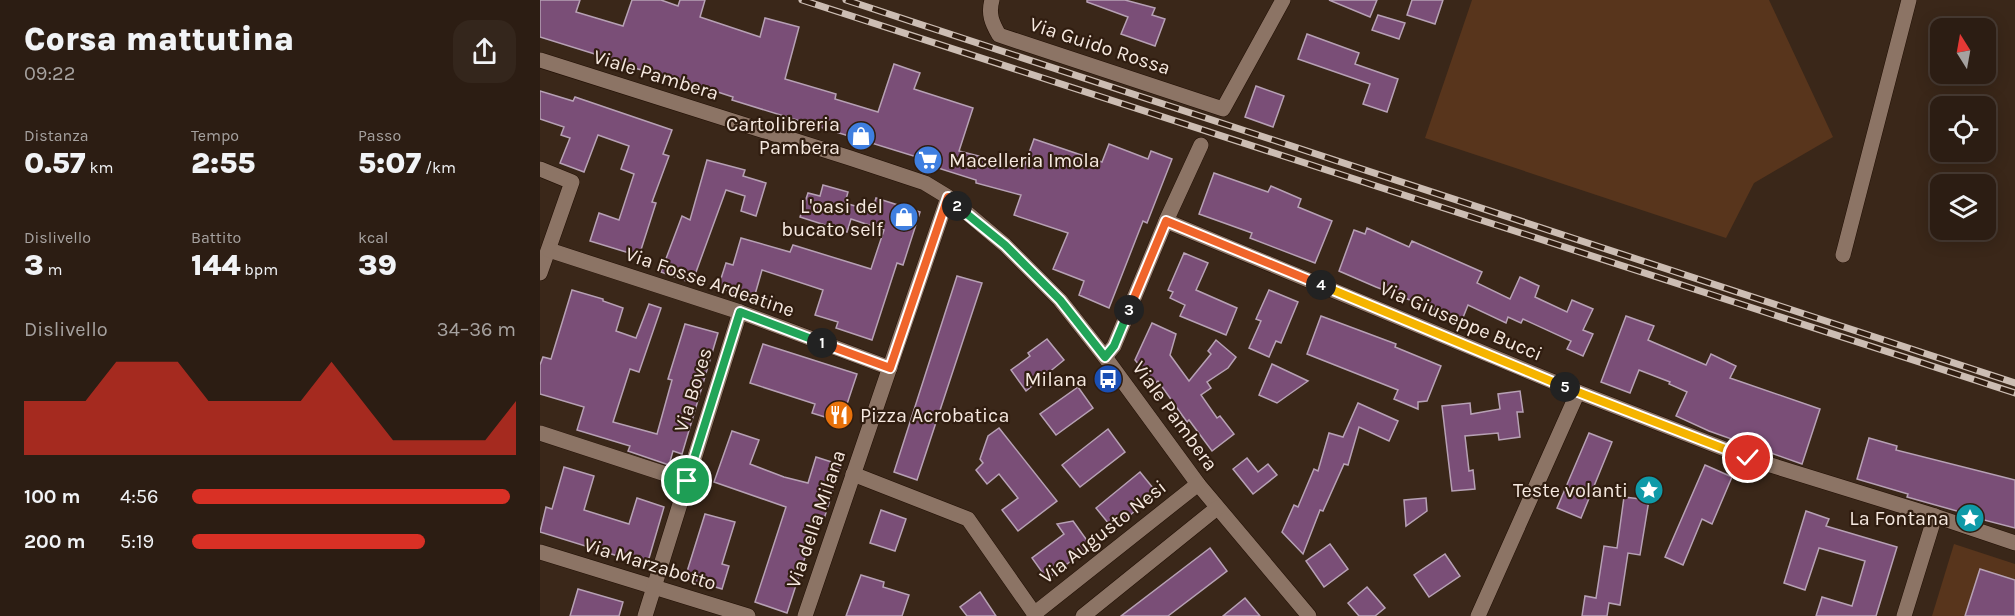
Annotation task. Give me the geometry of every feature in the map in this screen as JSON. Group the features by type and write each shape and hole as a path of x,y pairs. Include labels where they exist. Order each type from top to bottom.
{"street":[{"name":"Via Guido Rossa","path":"992,0 991,21 999,35 1223,109 1283,0"},
{"path":"1843,255 1909,0"},
{"name":"Viale Pambera","path":"540,60 925,183 948,197 1005,245 1060,300 1105,357 1198,484 1309,616"},
{"path":"1105,357 1114,346 1166,221 1201,145"},
{"path":"540,168 572,182 540,273"},
{"name":"Via della Milana","path":"805,616 948,197"},
{"name":"Via Giuseppe Bucci","path":"1166,221 1578,393 1748,458 2015,543"},
{"name":"Via Fosse Ardeatine","path":"549,250 740,312 890,368"},
{"name":"Via Boves","path":"645,616 740,312"},
{"path":"1478,616 1578,393"},
{"path":"540,433 687,481"},
{"path":"853,474 968,519 1035,615"},
{"name":"Via Augusto Nesi","path":"1035,615 1198,484"},
{"path":"1083,616 1217,508"},
{"path":"1904,616 1935,516"},
{"name":"Via Marzabotto","path":"540,552 748,616"}],"shaded area":[{"path":"1472,0 1769,0 1833,137 1754,183 1726,238 1425,138"},
{"path":"1954,544 2015,564 2015,616 1932,616"}],"building":[{"path":"540,0 580,0 576,12 623,26 632,0 661,0 678,6 680,0 705,0 700,17 760,37 765,18 799,27 785,79 836,94 835,99 878,112 894,64 920,73 914,89 973,108 959,151 1002,162 1024,167 1034,139 1102,162 1109,144 1148,159 1151,151 1172,159 1147,223 1143,221 1109,308 1079,295 1084,281 1053,269 1068,233 1014,215 1021,195 976,183 976,180 916,161 917,157 540,37"},
{"path":"1087,0 1125,0 1155,8 1152,15 1165,19 1155,46 1121,34 1128,17 1087,2"},
{"path":"1329,0 1377,0 1370,17"},
{"path":"1412,0 1443,0 1435,24 1407,15"},
{"path":"1378,15 1405,23 1399,39 1372,30"},
{"path":"1307,34 1359,53 1355,64 1398,79 1387,112 1363,104 1370,84 1298,59"},
{"path":"1256,86 1284,96 1273,127 1245,117"},
{"path":"540,91 573,101 575,97 672,130 663,154 669,156 652,202 656,203 639,256 590,241 599,213 619,220 634,174 621,169 629,146 598,135 584,172 560,163 570,138 561,135 564,127 540,119"},
{"path":"707,160 745,170 743,176 766,183 756,216 741,211 745,196 726,190 692,283 661,272 682,216 690,220"},
{"path":"1214,173 1268,192 1271,186 1301,199 1298,207 1332,221 1315,263 1250,238 1252,233 1199,214"},
{"path":"823,185 848,192 845,203 872,211 876,198 920,212 903,265 897,263 872,340 836,328 838,322 815,315 823,290 762,270 754,298 718,288 726,263 733,265 741,238 790,252 793,245 871,269 884,230 851,219 847,232 800,217 808,193 820,196"},
{"path":"1367,228 1409,247 1412,241 1482,272 1477,283 1510,299 1520,277 1539,286 1535,297 1567,312 1572,300 1593,309 1583,330 1593,334 1583,356 1567,349 1571,341 1523,319 1521,323 1508,317 1506,323 1468,305 1462,320 1339,271 1354,230 1365,234"},
{"path":"1184,253 1208,263 1196,290 1237,308 1226,335 1180,316 1185,305 1170,298 1173,292 1168,290"},
{"path":"957,276 982,283 917,480 894,472"},
{"path":"572,290 603,299 603,301 623,308 616,331 636,338 649,304 661,308 639,372 630,369 613,422 657,434 672,380 668,379 685,324 718,333 682,454 673,451 669,465 628,451 630,446 577,430 584,407 540,394 540,365 543,357 551,359"},
{"path":"1269,290 1298,302 1281,343 1276,341 1269,357 1249,348 1261,321 1256,319"},
{"path":"1321,316 1396,344 1395,347 1441,366 1427,401 1418,402 1418,409 1394,399 1398,390 1307,354"},
{"path":"1626,316 1654,326 1648,340 1706,365 1711,354 1736,366 1730,378 1820,409 1802,464 1709,431 1676,416 1687,392 1669,384 1670,382 1639,370 1630,393 1601,382"},
{"path":"1152,323 1176,334 1170,355 1189,381 1211,354 1208,351 1216,340 1236,357 1228,368 1207,382 1211,388 1201,395 1217,418 1220,416 1234,434 1212,451 1189,420 1187,422 1158,381 1154,384 1135,360"},
{"path":"1047,339 1064,360 1026,391 1011,370"},
{"path":"763,344 857,374 841,422 812,413 815,404 750,383"},
{"path":"1272,364 1308,381 1277,403 1259,395"},
{"path":"1078,387 1093,408 1056,435 1040,414"},
{"path":"1520,391 1523,412 1517,412 1520,437 1499,440 1498,433 1465,436 1469,471 1473,470 1475,489 1452,491 1442,406 1470,403 1471,414 1500,409 1498,394"},
{"path":"1358,403 1398,421 1389,441 1359,427 1348,465 1344,464 1323,511 1320,510 1303,554 1282,532 1294,505 1298,507 1314,469 1318,471 1329,433 1343,437"},
{"path":"999,428 1057,501 1018,531 1002,510 1018,498 999,474 987,484 976,470 983,463 980,459 988,436"},
{"path":"1108,429 1125,452 1080,487 1062,465"},
{"path":"732,431 759,440 750,464 784,477 808,483 816,457 841,465 824,519 818,517 787,613 755,602 786,507 714,482"},
{"path":"1589,433 1612,442 1581,518 1557,508"},
{"path":"1869,438 1897,446 1896,450 2015,480 2015,528 1957,513 1957,511 1907,497 1908,494 1857,479"},
{"path":"1247,458 1258,472 1268,464 1277,475 1253,494 1233,469"},
{"path":"1705,465 1732,477 1712,524 1702,519 1683,565 1665,557"},
{"path":"564,467 594,476 584,510 629,524 637,498 664,507 647,565 540,532 546,507 552,509"},
{"path":"1140,472 1157,493 1113,529 1096,508"},
{"path":"1624,497 1649,500 1640,555 1628,553 1620,605 1609,603 1607,616 1582,616 1585,596 1596,598 1604,546 1617,548"},
{"path":"1426,498 1427,511 1406,526 1404,500"},
{"path":"881,510 906,519 895,551 870,543"},
{"path":"1806,511 1829,519 1826,526 1897,547 1876,616 1816,616 1822,597 1852,606 1865,561 1819,548 1805,590 1784,583"},
{"path":"705,514 735,522 722,564 729,566 722,589 685,578"},
{"path":"1073,521 1091,546 1047,579 1032,558 1064,534 1057,524"},
{"path":"1330,544 1348,569 1324,587 1306,561"},
{"path":"1210,548 1227,571 1168,616 1121,616"},
{"path":"1445,554 1460,576 1429,597 1414,575"},
{"path":"1980,569 2015,580 2015,616 1965,616"},
{"path":"861,575 884,582 883,587 909,595 902,616 846,616"},
{"path":"1367,587 1385,608 1375,616 1359,616 1348,603"},
{"path":"578,589 623,602 619,616 570,616"},
{"path":"980,592 996,616 967,616 960,607"},
{"path":"1245,598 1260,616 1223,616"}],"railway":[{"path":"802,0 2015,393"},
{"path":"846,0 2015,383"}],"place":[{"name":"Cartolibreria Pambera","path":"861,136"},
{"name":"Macelleria Imola","path":"928,160"},
{"name":"L'oasi del bucato self","path":"904,217"},
{"name":"Milana","path":"1108,379"},
{"name":"Pizza Acrobatica","path":"839,415"},
{"name":"Teste volanti","path":"1649,490"},
{"name":"La Fontana","path":"1970,518"}],"route":[{"path":"687,481 740,312 890,368 948,197 1005,245 1060,300 1105,357 1114,346 1166,221 1578,393 1748,458"}]}
